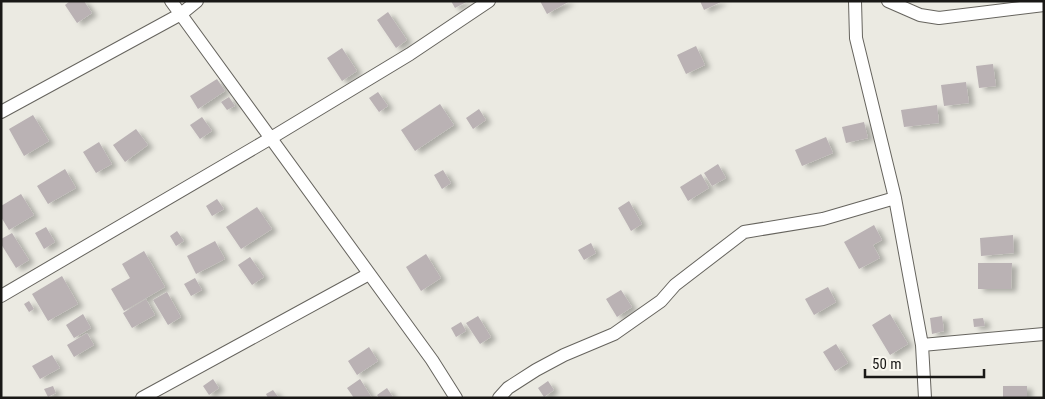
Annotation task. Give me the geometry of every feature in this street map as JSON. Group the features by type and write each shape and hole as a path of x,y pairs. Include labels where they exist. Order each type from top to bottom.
{"street":[{"path":"171,1 369,274 456,398"},
{"path":"1,112 181,14 197,1"},
{"path":"1,296 271,138 410,54 488,1"},
{"path":"855,1 856,38 895,198 922,344 925,398"},
{"path":"888,1 920,15 939,18 1044,5"},
{"path":"499,398 508,388 536,370 622,329 661,301 675,285 744,232 823,219 895,198"},
{"path":"142,398 369,274"},
{"path":"922,344 1044,334"}],"building":[{"path":"70,1 84,1 92,13 77,23 65,5"},
{"path":"451,1 468,1 455,8"},
{"path":"540,1 570,1 547,14"},
{"path":"700,1 723,1 704,10"},
{"path":"388,12 407,40 396,48 377,20"},
{"path":"696,46 705,65 686,74 677,55"},
{"path":"342,48 357,71 342,81 327,58"},
{"path":"993,64 996,86 979,88 976,66"},
{"path":"217,79 225,91 198,109 190,96"},
{"path":"966,82 969,103 944,106 941,85"},
{"path":"378,92 388,106 379,112 369,98"},
{"path":"229,97 235,106 227,110 221,102"},
{"path":"440,104 454,125 415,151 401,130"},
{"path":"937,105 939,123 904,127 901,110"},
{"path":"479,109 486,120 473,129 466,118"},
{"path":"33,115 49,141 24,156 9,129"},
{"path":"202,117 212,131 200,139 190,125"},
{"path":"864,122 868,138 846,143 842,127"},
{"path":"136,129 148,145 125,162 113,145"},
{"path":"826,137 833,153 802,166 795,150"},
{"path":"99,142 112,164 96,173 83,152"},
{"path":"718,164 726,178 712,186 704,173"},
{"path":"65,169 76,188 48,204 37,186"},
{"path":"443,170 451,183 442,189 434,175"},
{"path":"701,174 709,188 688,201 680,187"},
{"path":"21,194 34,215 9,230 1,217 1,206"},
{"path":"217,199 224,209 212,216 206,206"},
{"path":"629,201 642,224 631,231 618,208"},
{"path":"257,207 272,229 241,249 226,227"},
{"path":"874,225 882,240 873,245 880,258 859,269 844,242"},
{"path":"46,227 55,242 44,249 35,233"},
{"path":"177,231 184,241 176,246 170,236"},
{"path":"12,233 29,260 16,268 1,244 1,239"},
{"path":"1013,235 1014,253 981,256 980,238"},
{"path":"215,241 225,259 196,274 187,256"},
{"path":"591,243 596,253 584,260 578,250"},
{"path":"144,251 165,287 124,311 111,289 130,278 122,264"},
{"path":"426,254 441,278 421,291 406,267"},
{"path":"250,257 264,277 252,285 238,265"},
{"path":"978,263 1012,263 1011,289 978,289"},
{"path":"62,276 78,304 48,321 32,294"},
{"path":"195,278 202,290 191,296 184,284"},
{"path":"828,287 836,302 814,315 805,299"},
{"path":"621,290 632,307 617,317 606,299"},
{"path":"167,292 181,317 168,325 153,300"},
{"path":"146,299 155,315 132,328 123,313"},
{"path":"29,301 34,309 29,312 24,304"},
{"path":"83,314 91,328 74,338 66,325"},
{"path":"890,314 908,344 890,355 872,325"},
{"path":"478,316 491,337 480,344 466,323"},
{"path":"942,316 944,331 932,334 930,318"},
{"path":"983,318 985,326 974,327 973,319"},
{"path":"461,322 466,331 456,337 451,328"},
{"path":"87,333 94,345 74,357 67,345"},
{"path":"836,344 848,363 835,371 823,352"},
{"path":"369,347 378,361 357,375 348,361"},
{"path":"52,355 60,368 40,379 32,366"},
{"path":"213,379 219,388 209,395 203,386"},
{"path":"360,379 372,398 354,398 347,388"},
{"path":"548,381 554,390 544,397 538,388"},
{"path":"53,386 56,393 48,397 44,389"},
{"path":"1003,386 1027,386 1027,398 1003,398"},
{"path":"387,388 393,397 379,398 377,395"},
{"path":"273,390 279,398 268,398 266,394"}]}
